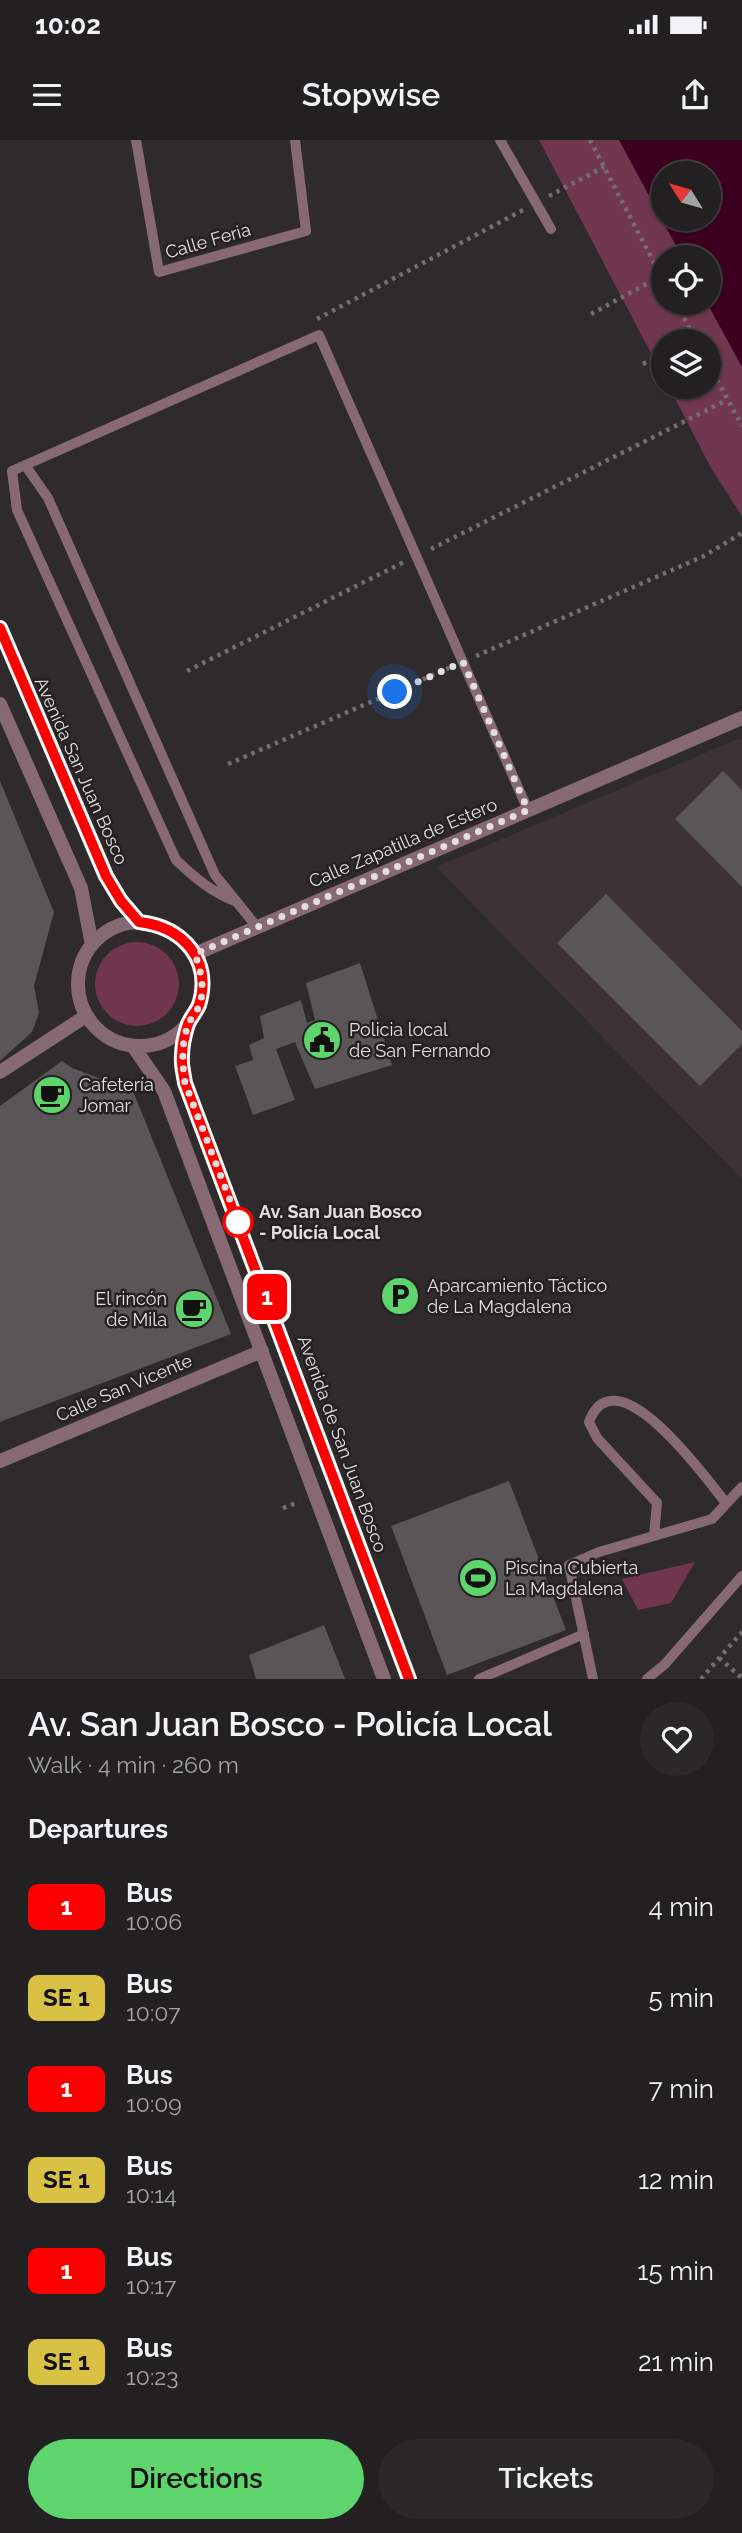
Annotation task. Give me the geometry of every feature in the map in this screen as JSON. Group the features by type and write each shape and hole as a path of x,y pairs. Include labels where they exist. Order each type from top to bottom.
{"street":[{"name":"Avenida San Juan Bosco","path":"0,628 106,876 121,901 139,922"},
{"path":"0,704 80,888 92,945"},
{"name":"Calle Zapatilla de Estero","path":"195,954 742,718"},
{"path":"139,922 172,930 185,941 195,954 201,972 202,990 198,1008 188,1024 172,1038 154,1045 133,1046 114,1041 99,1031 86,1016 79,999 78,979 82,961 92,945 105,933 121,925 139,922"},
{"path":"0,1072 86,1016"},
{"name":"Avenida de San Juan Bosco","path":"188,1024 181,1057 185,1083 409,1679"},
{"path":"133,1046 164,1091 384,1679"},
{"name":"Calle San Vicente","path":"0,1461 154,1403 262,1351"}],"lane":[{"name":"Calle Feria","path":"136,140 159,272 306,231 295,140"},
{"path":"500,140 551,229"},
{"path":"237,902 221,896 192,876 176,860 17,510 12,471 319,335 528,810"},
{"path":"25,465 48,498 215,875 257,927"},
{"path":"654,1536 657,1503 597,1438 589,1422 594,1409 603,1401 618,1401 654,1420 726,1503"},
{"path":"593,1679 569,1565 599,1552 712,1519 742,1486"},
{"path":"646,1679 665,1664 742,1576"},
{"path":"480,1679 584,1634"}],"path":[{"path":"590,140 651,257"},
{"path":"315,321 604,167"},
{"path":"591,314 651,284"},
{"path":"643,364 651,360"},
{"path":"721,388 742,426"},
{"path":"187,671 727,400"},
{"path":"228,764 704,556 742,533"},
{"path":"701,1679 742,1632"},
{"path":"719,1658 742,1678"}],"shaded area":[{"path":"539,140 742,140 742,516 711,468 675,399 721,399 721,329 651,329 651,353"},
{"path":"619,140 742,140 742,367 714,315 721,315 721,245 676,245 668,231 721,231 721,161 651,161 651,199"},
{"path":"740,738 742,740 742,1179 436,867"},
{"path":"137,942 160,949 172,961 179,984 172,1007 160,1019 137,1026 114,1019 102,1007 95,984 102,961 114,949"},
{"path":"695,1562 671,1603 638,1610 622,1579"}],"building":[{"path":"723,771 742,790 742,887 675,819"},
{"path":"0,781 54,912 34,986 39,1013 32,1032 0,1061"},
{"path":"606,894 742,1031 742,1044 700,1086 557,943"},
{"name":"Policia local de San Fernando","path":"360,963 392,1065 315,1089 295,1042 276,1049 295,1100 253,1115 235,1066 253,1060 249,1045 264,1038 260,1016 301,1000 307,1023 315,1020 306,983"},
{"path":"62,1061 72,1068 133,1091 231,1334 0,1422 0,1106"},
{"name":"Piscina Cubierta La Magdalena","path":"509,1481 566,1630 447,1675 391,1526"},
{"path":"324,1625 345,1679 256,1679 249,1655"}],"bus line":[{"name":"1","path":"0,628 106,876 121,901 139,922 172,930 195,954 201,972 202,990 198,1008 188,1024 181,1057 185,1083 409,1679"}],"place":[{"name":"Policia local de San Fernando","path":"322,1040"},
{"name":"Cafetería Jomar","path":"52,1095"},
{"name":"Av. San Juan Bosco - Policía Local","path":"238,1222"},
{"name":"Aparcamiento Táctico de La Magdalena","path":"400,1296"},
{"name":"El rincón de Mila","path":"194,1309"},
{"name":"Piscina Cubierta La Magdalena","path":"478,1578"}],"route":[{"path":"238,1222 243,1234 185,1083 181,1057 188,1024 198,1008 202,990 201,972 195,954 528,810 463,662 395,692"}]}
